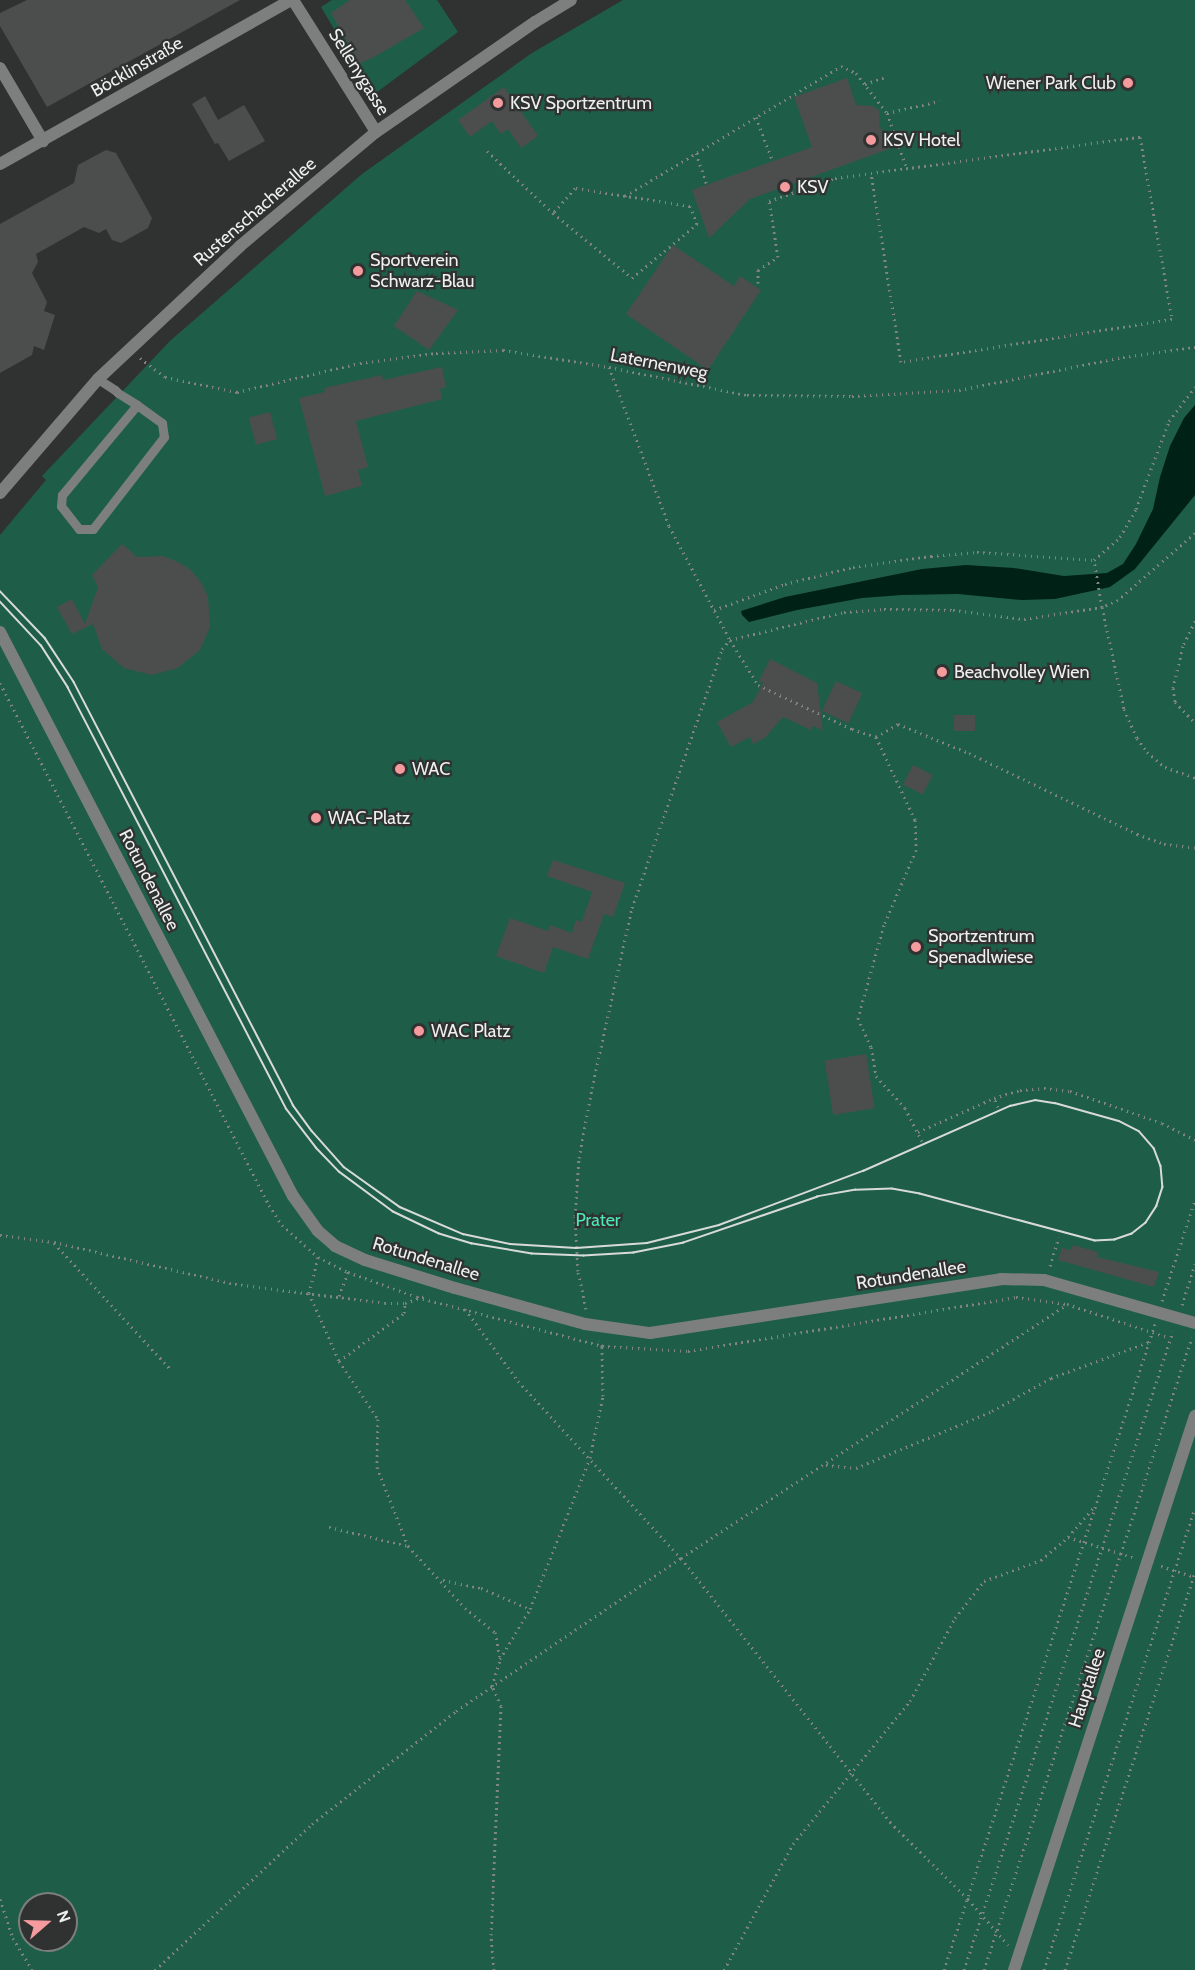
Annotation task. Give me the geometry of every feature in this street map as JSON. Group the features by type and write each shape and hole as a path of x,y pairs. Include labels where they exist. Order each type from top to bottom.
{"street":[{"name":"Sellenygasse","path":"292,0 376,132"},
{"name":"Böcklinstraße","path":"0,164 292,0"},
{"name":"Rustenschacherallee","path":"0,494 98,379 240,246 376,132 535,22 571,0"},
{"path":"0,68 43,141"},
{"name":"Rotundenallee","path":"0,633 293,1196 318,1231 335,1246 365,1260 585,1324 650,1333 1001,1279 1044,1280 1195,1323"},
{"name":"Hauptallee","path":"1014,1970 1195,1416"}],"lane":[{"path":"98,379 137,405 162,423 164,437 93,529 79,529 61,506 62,495 137,405"}],"path":[{"path":"624,196 841,66 856,73 887,113 907,169"},
{"path":"865,84 888,76"},
{"path":"887,113 940,101"},
{"path":"756,117 773,162"},
{"path":"758,284 758,270 778,257 769,201 835,178 871,173 907,169 1140,137 1172,319 901,362 871,173"},
{"path":"487,151 553,213 632,278 697,224 690,206 574,188 553,213"},
{"path":"696,153 707,185"},
{"name":"Laternenweg","path":"129,349 165,377 237,392 360,363 436,353 503,350 609,367 747,395 852,396 959,390 1123,357 1195,347"},
{"path":"609,367 669,526 730,640 758,685 852,729 876,737 915,820 916,850 884,925 858,1018 871,1047 876,1076 905,1108 922,1141"},
{"path":"714,610 785,584 853,567 931,556 977,552 1094,560 1120,537 1136,508 1169,421 1195,387"},
{"path":"494,1970 491,1935 501,1706 492,1686 500,1659 530,1609 591,1458 603,1396 602,1346 585,1324 586,1307 578,1271 574,1227 579,1158 632,908 722,649 730,640 854,611 953,610 1024,619 1102,608 1118,600 1195,532"},
{"path":"1094,560 1124,709 1137,738 1147,752 1165,767 1195,778"},
{"path":"1195,621 1183,646 1173,688 1176,702 1195,723"},
{"path":"0,683 269,1206 282,1225 318,1257 348,1272 417,1297 602,1346 687,1351 1016,1297 1067,1304 1170,1338"},
{"path":"876,737 898,724 980,758 1137,834 1164,844 1195,848"},
{"path":"918,1132 994,1098 1020,1090 1044,1088 1070,1091 1162,1123 1195,1140"},
{"path":"994,1098 998,1107"},
{"path":"1164,1295 1195,1200"},
{"path":"0,1234 54,1242 236,1284 385,1303 405,1303 417,1297 455,1288 465,1309 518,1381 681,1558 890,1822 968,1899 1018,1956"},
{"path":"1044,1280 1059,1237"},
{"path":"54,1242 171,1370"},
{"path":"318,1257 309,1293 339,1361 378,1419 377,1467 408,1546 441,1579 465,1608 495,1632 500,1659"},
{"path":"964,1970 1195,1264"},
{"path":"339,1296 348,1272"},
{"path":"339,1361 404,1313 405,1303"},
{"path":"155,1970 312,1824 492,1686 681,1558 1067,1304"},
{"path":"944,1970 1154,1325"},
{"path":"984,1970 1191,1340"},
{"path":"824,1465 856,1468 992,1411 1051,1378 1149,1342"},
{"path":"724,1970 794,1844 910,1701 955,1618 984,1581 1041,1560 1068,1537 1096,1504"},
{"path":"1044,1970 1195,1509"},
{"path":"329,1527 408,1546"},
{"path":"1068,1537 1194,1577"},
{"path":"1065,1970 1195,1572"},
{"path":"441,1579 481,1588 530,1609"},
{"path":"0,1899 13,1938 32,1970"}],"green space":[{"path":"332,0 437,0 458,32 373,95 321,7"},
{"name":"Prater","path":"623,0 1195,0 1195,1970 0,1970 0,535 46,480 42,476 170,341 362,174 532,53"}],"shaded area":[{"path":"1195,405 1195,495 1135,569 1110,587 1055,599 1022,600 958,594 862,598 749,622 742,615 741,611 785,597 922,569 966,565 1014,568 1064,576 1107,573 1123,564 1136,544 1153,509 1170,446 1184,418"}],"building":[{"path":"27,0 240,0 47,107 0,26 0,13"},
{"path":"350,0 405,0 424,28 350,68 355,55 331,13"},
{"path":"847,78 856,105 873,106 880,111 879,124 889,149 750,199 709,238 692,190 812,147 794,97"},
{"name":"KSV Sportzentrum","path":"504,87 538,136 521,148 508,129 501,134 492,121 470,137 458,120"},
{"path":"205,96 218,120 244,105 265,141 229,161 218,143 215,144 192,104"},
{"path":"106,150 116,153 152,218 148,228 121,243 112,240 106,229 99,233 84,227 36,254 38,262 32,273 47,302 44,311 55,315 44,350 34,346 32,355 0,373 0,224 74,183 78,165"},
{"path":"673,245 734,286 740,276 761,290 708,370 626,314"},
{"path":"417,291 458,310 429,350 394,326"},
{"path":"442,367 446,387 440,389 442,399 356,421 368,467 358,470 362,486 325,496 299,398 325,392 324,388 382,375 383,380"},
{"path":"270,412 277,439 256,445 249,418"},
{"path":"122,544 137,557 163,556 191,570 202,584 208,597 210,627 200,650 178,668 152,675 124,668 102,649 93,624 72,634 57,607 72,599 85,624 98,587 92,575"},
{"path":"770,659 817,683 823,730 813,726 811,730 783,717 765,738 753,744 750,737 731,747 717,722 753,702 763,683 759,681"},
{"path":"836,681 862,693 848,723 822,711"},
{"path":"954,715 975,715 975,731 954,731"},
{"path":"913,765 933,775 923,795 903,785"},
{"path":"553,860 625,883 613,917 604,914 588,959 553,947 544,973 496,956 510,918 548,931 550,925 572,933 576,920 582,922 592,892 547,876"},
{"path":"866,1054 875,1108 833,1115 825,1061"},
{"path":"1073,1245 1098,1252 1097,1257 1159,1272 1154,1287 1058,1260 1062,1248 1071,1250"}],"tram line":[{"path":"0,591 45,638 74,682 293,1105 312,1131 344,1167 400,1207 463,1234 510,1244 576,1248 647,1243 719,1225 863,1171 1010,1106 1035,1100 1055,1103 1119,1121 1139,1131 1154,1148 1161,1166 1163,1187 1157,1206 1146,1223 1132,1234 1115,1240 1095,1241 920,1194 892,1189 856,1190 818,1197 684,1243 634,1253 584,1256 532,1254 472,1244 439,1234 393,1212 339,1172 316,1148 286,1109 68,688 41,646 0,602"}],"place":[{"name":"Wiener Park Club","path":"1128,83"},
{"name":"KSV Sportzentrum","path":"498,103"},
{"name":"KSV Hotel","path":"871,140"},
{"name":"KSV","path":"785,187"},
{"name":"Sportverein Schwarz-Blau","path":"358,271"},
{"name":"Beachvolley Wien","path":"942,672"},
{"name":"WAC","path":"400,769"},
{"name":"WAC-Platz","path":"316,818"},
{"name":"Sportzentrum Spenadlwiese","path":"916,947"},
{"name":"WAC Platz","path":"419,1031"}]}
